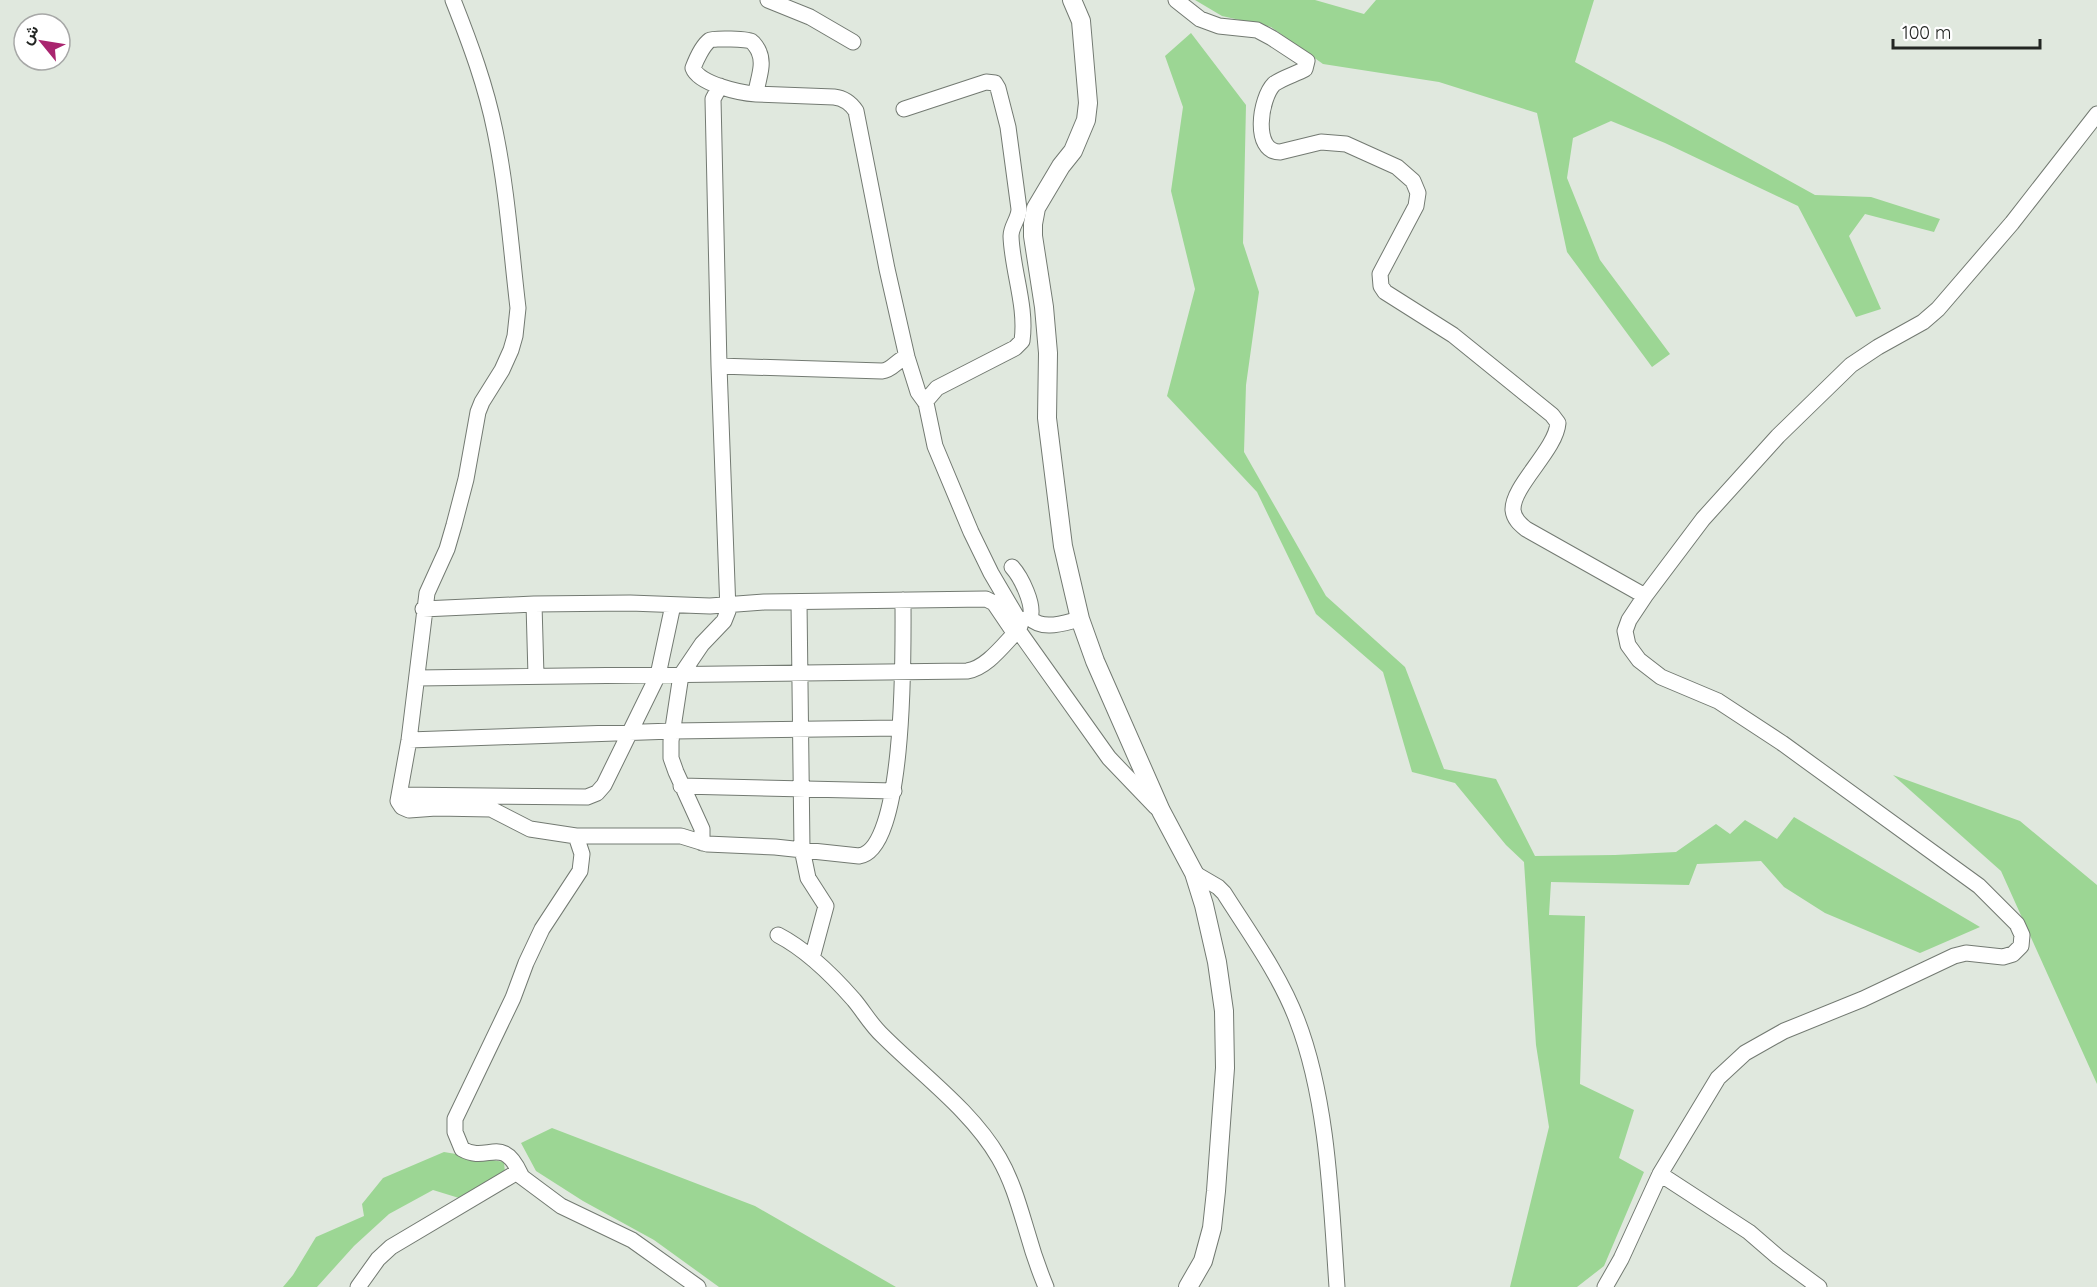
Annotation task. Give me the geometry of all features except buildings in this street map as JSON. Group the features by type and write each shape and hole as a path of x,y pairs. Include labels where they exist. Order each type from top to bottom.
{"main road":[{"path":"1072,0 1082,21 1088,103 1086,120 1073,151 1025,222 1033,236 1044,307 1048,353 1047,418 1064,546 1080,620 1095,661 1161,811 1194,873 1217,962 1224,1011 1226,1068 1212,1228 1203,1261 1188,1287"}],"street":[{"path":"453,0 482,78 495,131 504,186 518,308 517,322 507,360 478,412 461,502 449,543 429,587 423,609 417,678 399,795 400,804 409,810 491,809 530,829 576,836 681,836 702,843 802,849 859,856 870,852 882,830 894,791 903,672 903,600"},
{"path":"768,0 810,17 853,42"},
{"path":"1176,0 1200,19 1219,26 1257,30 1307,61 1305,69 1275,84 1268,95 1264,105 1261,134 1267,148 1280,152 1321,142 1346,144 1397,166 1413,181 1418,193 1416,206 1380,274 1381,286 1385,292 1453,335 1552,415 1558,423 1554,437 1516,497 1513,510 1516,520 1526,529 1645,596"},
{"path":"756,94 761,57 753,43 746,39 711,39 694,65 696,73 720,86 756,94 839,98 849,103 856,111 907,357 918,393 925,402 935,446 971,532 1021,626 1109,758 1161,811"},
{"path":"904,110 986,82 995,83 1008,127 1019,209 1025,222 1011,234 1023,338 1020,343 937,388 925,402"},
{"path":"702,843 702,829 681,786 672,758 673,731 681,675 702,644 724,621 728,604 713,99 720,86"},
{"path":"1605,1287 1621,1259 1660,1174 1718,1078 1745,1053 1785,1031 1863,999 1954,956 1966,954 2003,957 2013,954 2021,946 2022,935 2017,924 1979,886 1801,756 1718,701 1661,677 1639,660 1628,645 1625,631 1629,620 1645,596 1704,519 1778,436 1851,365 1878,346 1923,322 1938,309 2012,223 2097,114"},
{"path":"720,366 882,371 890,370 907,357"},
{"path":"417,678 967,671 984,664 1032,612 1024,584 1011,567"},
{"path":"423,609 534,604 673,605 986,599 1021,626 1037,624 1047,626 1080,620"},
{"path":"799,602 802,849 808,878 826,906 812,958"},
{"path":"534,604 536,676"},
{"path":"399,795 590,796 597,793 604,785 658,675 673,605"},
{"path":"409,740 673,731 900,728"},
{"path":"681,786 894,791"},
{"path":"576,836 582,854 580,871 542,929 513,998 455,1119 455,1132 462,1149 471,1152 496,1151 507,1154 515,1162 521,1175 561,1206 632,1240 698,1287"},
{"path":"1194,873 1224,893 1289,1000 1298,1022 1312,1070 1325,1144 1337,1287"},
{"path":"778,935 796,945 812,958 854,1000 882,1035 952,1101 987,1139 1011,1182 1046,1287"},
{"path":"358,1287 378,1259 398,1242 514,1174 521,1175"},
{"path":"1660,1174 1734,1221 1819,1287"}],"green space":[{"path":"1195,0 1315,0 1364,14 1376,0 1594,0 1575,62 1815,195 1871,197 1940,219 1934,232 1865,214 1849,236 1881,309 1856,317 1798,206 1665,143 1611,121 1573,138 1567,178 1600,260 1670,354 1652,367 1567,252 1537,113 1439,82 1323,64 1271,27 1222,16"},
{"path":"1191,33 1246,105 1243,243 1259,292 1246,385 1244,452 1326,596 1405,667 1444,769 1496,779 1535,856 1676,852 1716,824 1730,834 1745,820 1777,839 1794,817 1980,927 1920,953 1825,913 1784,887 1761,861 1697,864 1689,885 1551,882 1549,915 1585,916 1580,1084 1634,1110 1619,1158 1644,1172 1604,1266 1577,1287 1510,1287 1549,1127 1536,1045 1524,862 1506,845 1455,783 1412,772 1383,672 1316,614 1257,492 1167,396 1195,289 1171,191 1183,107 1165,56"},
{"path":"1893,775 2020,821 2097,885 2097,1084 2001,871"},
{"path":"552,1128 755,1206 896,1287 719,1287 654,1240 583,1201 536,1171 521,1143"},
{"path":"444,1152 504,1162 505,1173 459,1198 433,1190 389,1214 354,1246 317,1287 283,1287 316,1237 364,1216 362,1204 383,1178"}]}
